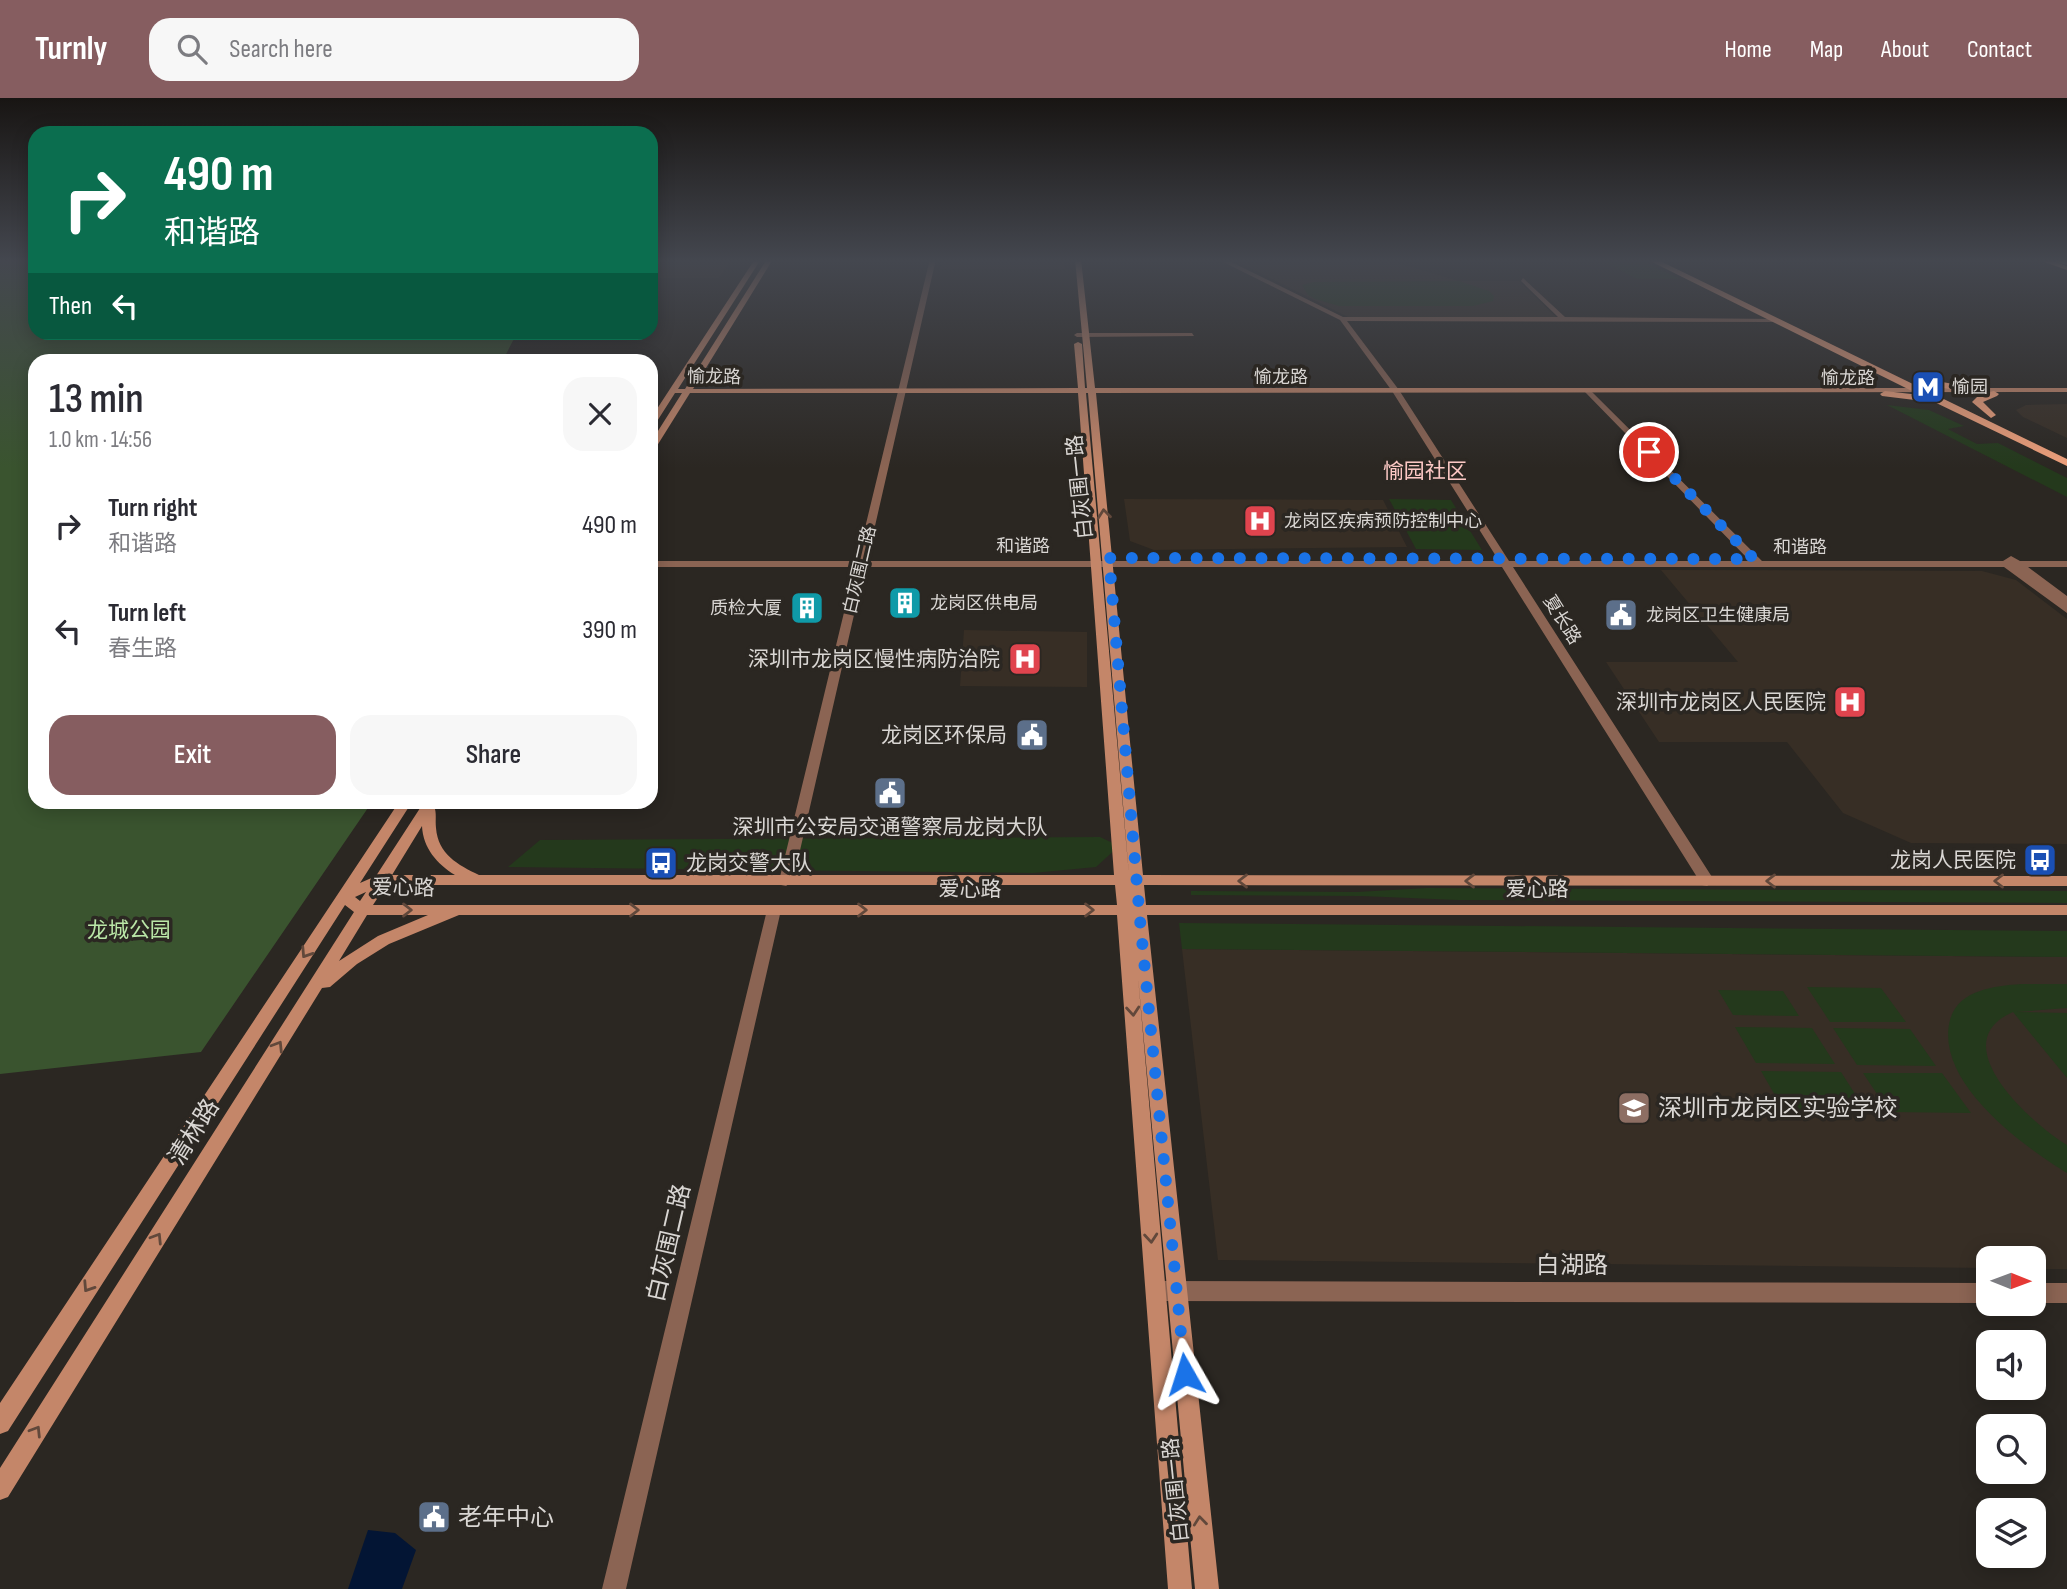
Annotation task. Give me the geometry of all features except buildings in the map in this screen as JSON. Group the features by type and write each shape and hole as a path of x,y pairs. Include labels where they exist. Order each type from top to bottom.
{"main road":[{"path":"1792,329 1885,374 1921,388 1941,392 2067,452"},
{"path":"1806,329 1955,408 2067,463"},
{"path":"1882,392 1895,384 1885,374"},
{"path":"1921,388 1970,390"},
{"path":"1882,392 1920,398 1955,408"},
{"path":"1991,415 1977,402 1983,396 1994,394"}],"street":[{"path":"658,413 714,329"},
{"path":"658,438 726,329"},
{"name":"白灰围二路","path":"786,881 917,329"},
{"name":"白灰围一路","path":"1081,329 1129,881 1156,1290 1180,1589"},
{"name":"白灰围一路","path":"1082,329 1082,335"},
{"name":"夏长路","path":"1349,329 1396,391 1707,881"},
{"path":"1082,335 1192,335"},
{"path":"703,345 716,345"},
{"path":"699,372 704,381 734,391"},
{"name":"愉龙路","path":"672,391 1882,392 1921,388"},
{"path":"673,414 701,399 734,391"},
{"path":"1590,392 1756,561"},
{"path":"1941,392 2067,392"},
{"path":"1941,392 2067,392"},
{"name":"和谐路","path":"658,558 862,561 2067,562"},
{"name":"和谐路","path":"658,564 862,561"},
{"path":"2011,563 2067,601"},
{"path":"2011,563 2067,610"},
{"name":"清林路","path":"0,1423 400,809"},
{"name":"清林路","path":"0,1489 427,809"},
{"path":"430,809 427,821 429,839 437,854 463,874 482,880"},
{"name":"爱心路","path":"2067,881 381,880 344,896 362,910 2067,910"},
{"path":"303,1005 332,974 363,952 424,923 474,910"},
{"name":"白灰围二路","path":"614,1589 774,910"},
{"name":"白灰围一路","path":"1131,910 1177,1291 1207,1589"},
{"name":"白湖路","path":"1156,1290 1976,1293"},
{"path":"2046,1293 2067,1293"}],"shaded area":[{"path":"2067,404 2067,438 2023,417 2016,410 2026,405"},
{"name":"龙岗区疾病预防控制中心","path":"1124,499 1383,500 1407,547 1154,550 1130,541"},
{"name":"深圳市龙岗区人民医院","path":"1661,570 1982,571 2016,580 2067,619 2067,844 1911,843 1843,813 1787,742 1659,742 1606,662 1738,662"},
{"name":"深圳市龙岗区慢性病防治院","path":"964,630 1087,632 1087,687 960,686"},
{"name":"深圳市龙岗区实验学校","path":"1182,949 2067,957 2067,1269 2046,1269 2046,1246 1976,1246 1976,1268 1218,1260"}],"green space":[{"name":"龙城公园","path":"0,329 28,329 28,340 513,340 506,354 28,354 28,809 367,809 201,1052 0,1074"},
{"path":"1887,405 1929,410 1964,426 1948,429 1977,444 1998,443 2067,478 2067,497"},
{"path":"1389,499 1451,500 1482,550 1416,549"},
{"path":"1100,837 1119,846 1096,867 1033,873 508,867 540,840"},
{"path":"1427,888 2067,891 2067,903 1458,900 1361,896 1191,895 1191,891 1357,892"},
{"path":"1179,923 2067,931 2067,957 1182,949"},
{"path":"2021,984 2067,984 2067,1008 2017,1012 2067,1013 2067,1078 2013,1012 1993,1026 1986,1043 1989,1062 2016,1102 2034,1120 2067,1145 2067,1173 2006,1129 1986,1110 1968,1089 1955,1066 1949,1043 1950,1020 1961,1002 1989,988"},
{"path":"1807,987 1881,988 1906,1022 1830,1022"},
{"path":"1718,990 1783,991 1799,1016 1733,1015"},
{"path":"1735,1027 1812,1028 1835,1064 1756,1063"},
{"path":"1833,1028 1910,1029 1936,1066 1857,1065"},
{"path":"1761,1071 1841,1072 1866,1111 1784,1111"},
{"path":"1863,1073 1942,1073 1971,1113 1889,1112"}],"water":[{"path":"368,1530 395,1533 416,1550 402,1589 348,1589"}],"place":[{"name":"愉园","path":"1928,387"},
{"name":"龙岗区疾病预防控制中心","path":"1260,521"},
{"name":"龙岗区供电局","path":"905,603"},
{"name":"质检大厦","path":"807,608"},
{"name":"龙岗区卫生健康局","path":"1621,615"},
{"name":"深圳市龙岗区慢性病防治院","path":"1025,659"},
{"name":"深圳市龙岗区人民医院","path":"1850,702"},
{"name":"龙岗区环保局","path":"1032,735"},
{"name":"深圳市公安局交通警察局龙岗大队","path":"890,793"},
{"name":"龙岗人民医院","path":"2040,860"},
{"name":"龙岗交警大队","path":"661,863"},
{"name":"深圳市龙岗区实验学校","path":"1634,1108"},
{"name":"老年中心","path":"434,1517"}],"district":[{"name":"愉园社区","path":"1425,471"}],"route":[{"path":"1185,1374 1140,920 1109,558 1754,559 1649,452"}]}
